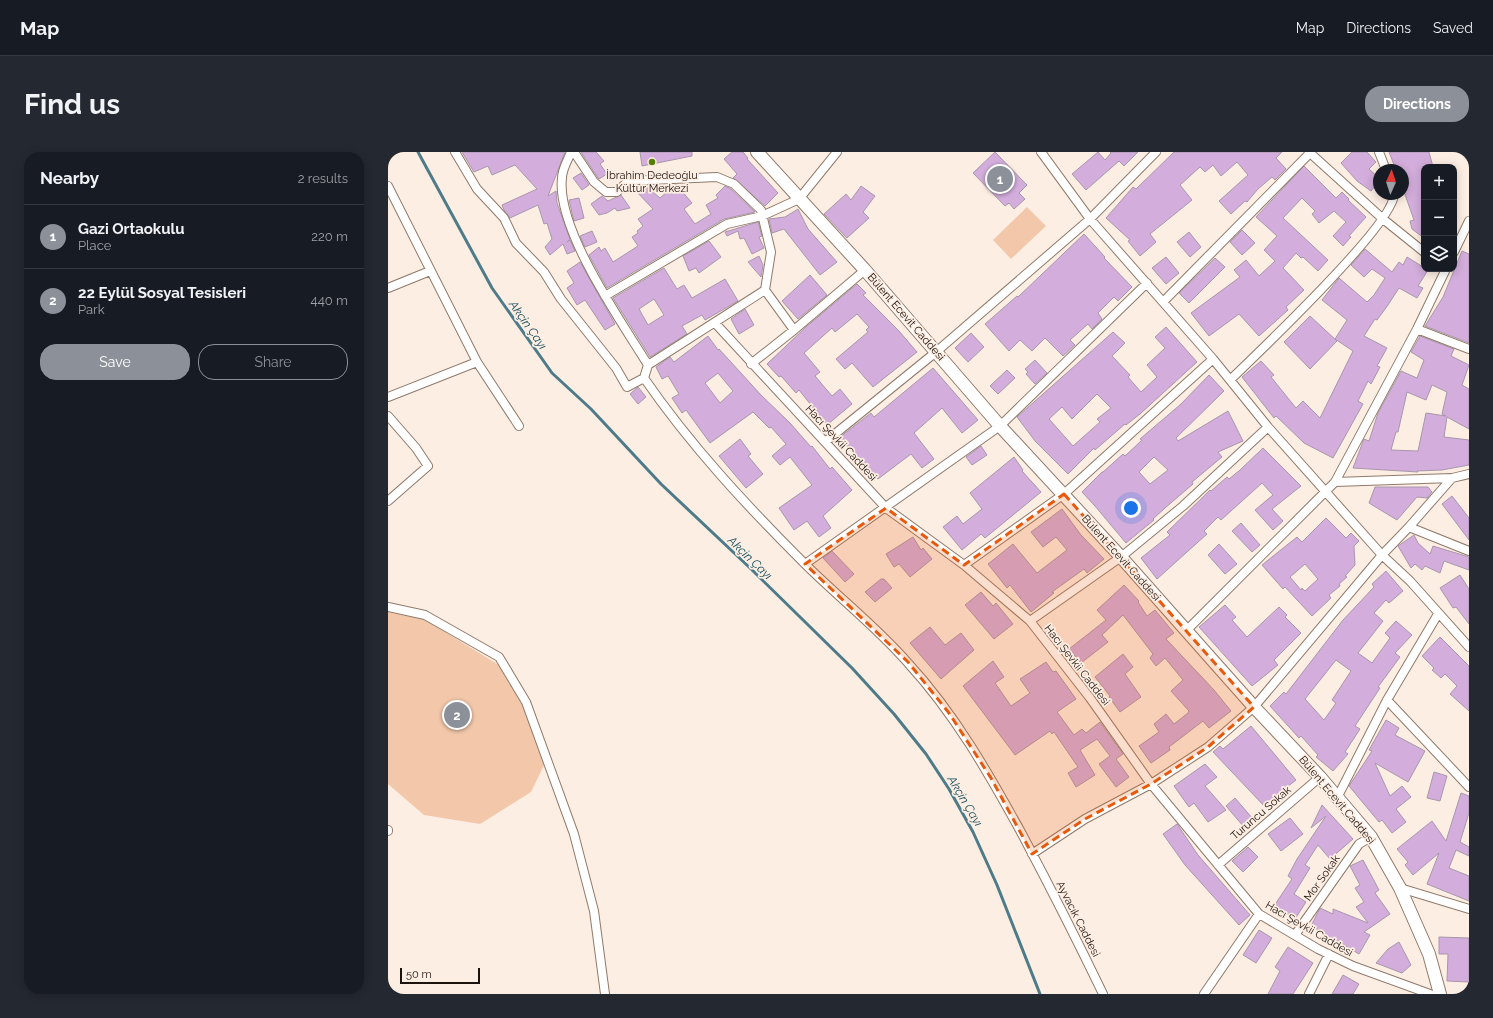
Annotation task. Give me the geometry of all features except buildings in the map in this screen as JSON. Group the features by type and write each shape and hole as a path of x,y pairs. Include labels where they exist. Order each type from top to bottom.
{"main road":[{"name":"Bülent Ecevit Caddesi","path":"757,152 865,270 1000,426 1121,557 1254,707 1320,777 1371,837 1400,888 1429,954 1440,994"}],"street":[{"path":"456,152 477,188 504,218 516,243 544,272 561,299 616,368 627,387 644,378 648,365 765,290"},
{"path":"572,152 562,177 563,204 575,239 605,296 648,365"},
{"path":"572,152 594,182 606,192 617,192 628,181 717,177 734,184 761,210 771,252 765,290 794,330"},
{"path":"605,296 727,224 762,216 799,199 837,152"},
{"path":"1042,152 1090,219 1147,282 1213,359 1268,427 1382,555 1410,581 1469,647"},
{"path":"825,442 936,352 1090,219 1156,152"},
{"path":"1163,302 1310,152 1383,219 1421,250"},
{"path":"1379,152 1384,164"},
{"path":"388,186 477,362 518,426"},
{"path":"1230,380 1315,297 1383,219 1391,200"},
{"path":"1457,246 1469,221"},
{"path":"751,364 865,270"},
{"path":"388,288 430,271"},
{"path":"1186,632 1335,482 1417,329 1444,272"},
{"path":"805,564 1000,426 1147,282"},
{"name":"Hacı Şevkii Caddesi","path":"715,323 751,364 886,508 964,565 1030,621 1090,698 1151,784 1259,914 1353,966 1430,994"},
{"path":"1417,329 1469,349"},
{"path":"964,565 1064,494 1213,359"},
{"path":"388,397 477,362"},
{"name":"Ayvacık Caddesi","path":"644,378 663,406 721,478 805,564 908,662 949,713 991,778 1032,854 1103,994"},
{"path":"388,416 416,448 428,466 388,501"},
{"path":"1030,621 1121,557 1183,506 1268,427"},
{"path":"1335,482 1452,478 1469,474"},
{"path":"1032,854 1085,819 1151,784 1208,748 1254,707 1382,555 1409,528 1452,478"},
{"path":"1409,528 1469,551"},
{"path":"388,608 425,615 499,657 526,702 574,834 594,911 605,994"},
{"path":"1337,798 1387,700 1438,614"},
{"path":"1387,700 1469,787"},
{"name":"Turuncu Sokak","path":"1218,864 1320,777"},
{"name":"Mor Sokak","path":"1295,935 1359,844 1371,837"},
{"path":"1400,888 1469,909"},
{"path":"1204,994 1259,914"},
{"path":"1309,994 1329,954"}],"highlighted area":[{"path":"1064,494 1254,707 1208,747 1151,784 1085,819 1032,854 991,778 949,713 908,662 805,564 886,508 964,565"}],"shaded area":[{"path":"1027,207 1046,226 1011,259 993,240"},
{"path":"388,607 414,613 507,670 547,759 531,792 480,824 424,815 388,784"}],"waterway":[{"name":"Akçin Çayı","path":"418,152 492,288 552,373 591,409 661,484 749,567 852,668 894,714 926,754 949,789 973,832 997,885 1040,994"}],"place":[{"name":"İbrahim Dedeoğlu Kültür Merkezi","path":"652,162"},
{"name":"Gazi Ortaokulu","path":"1000,179"},
{"name":"22 Eylül Sosyal Tesisleri","path":"457,715"}]}
